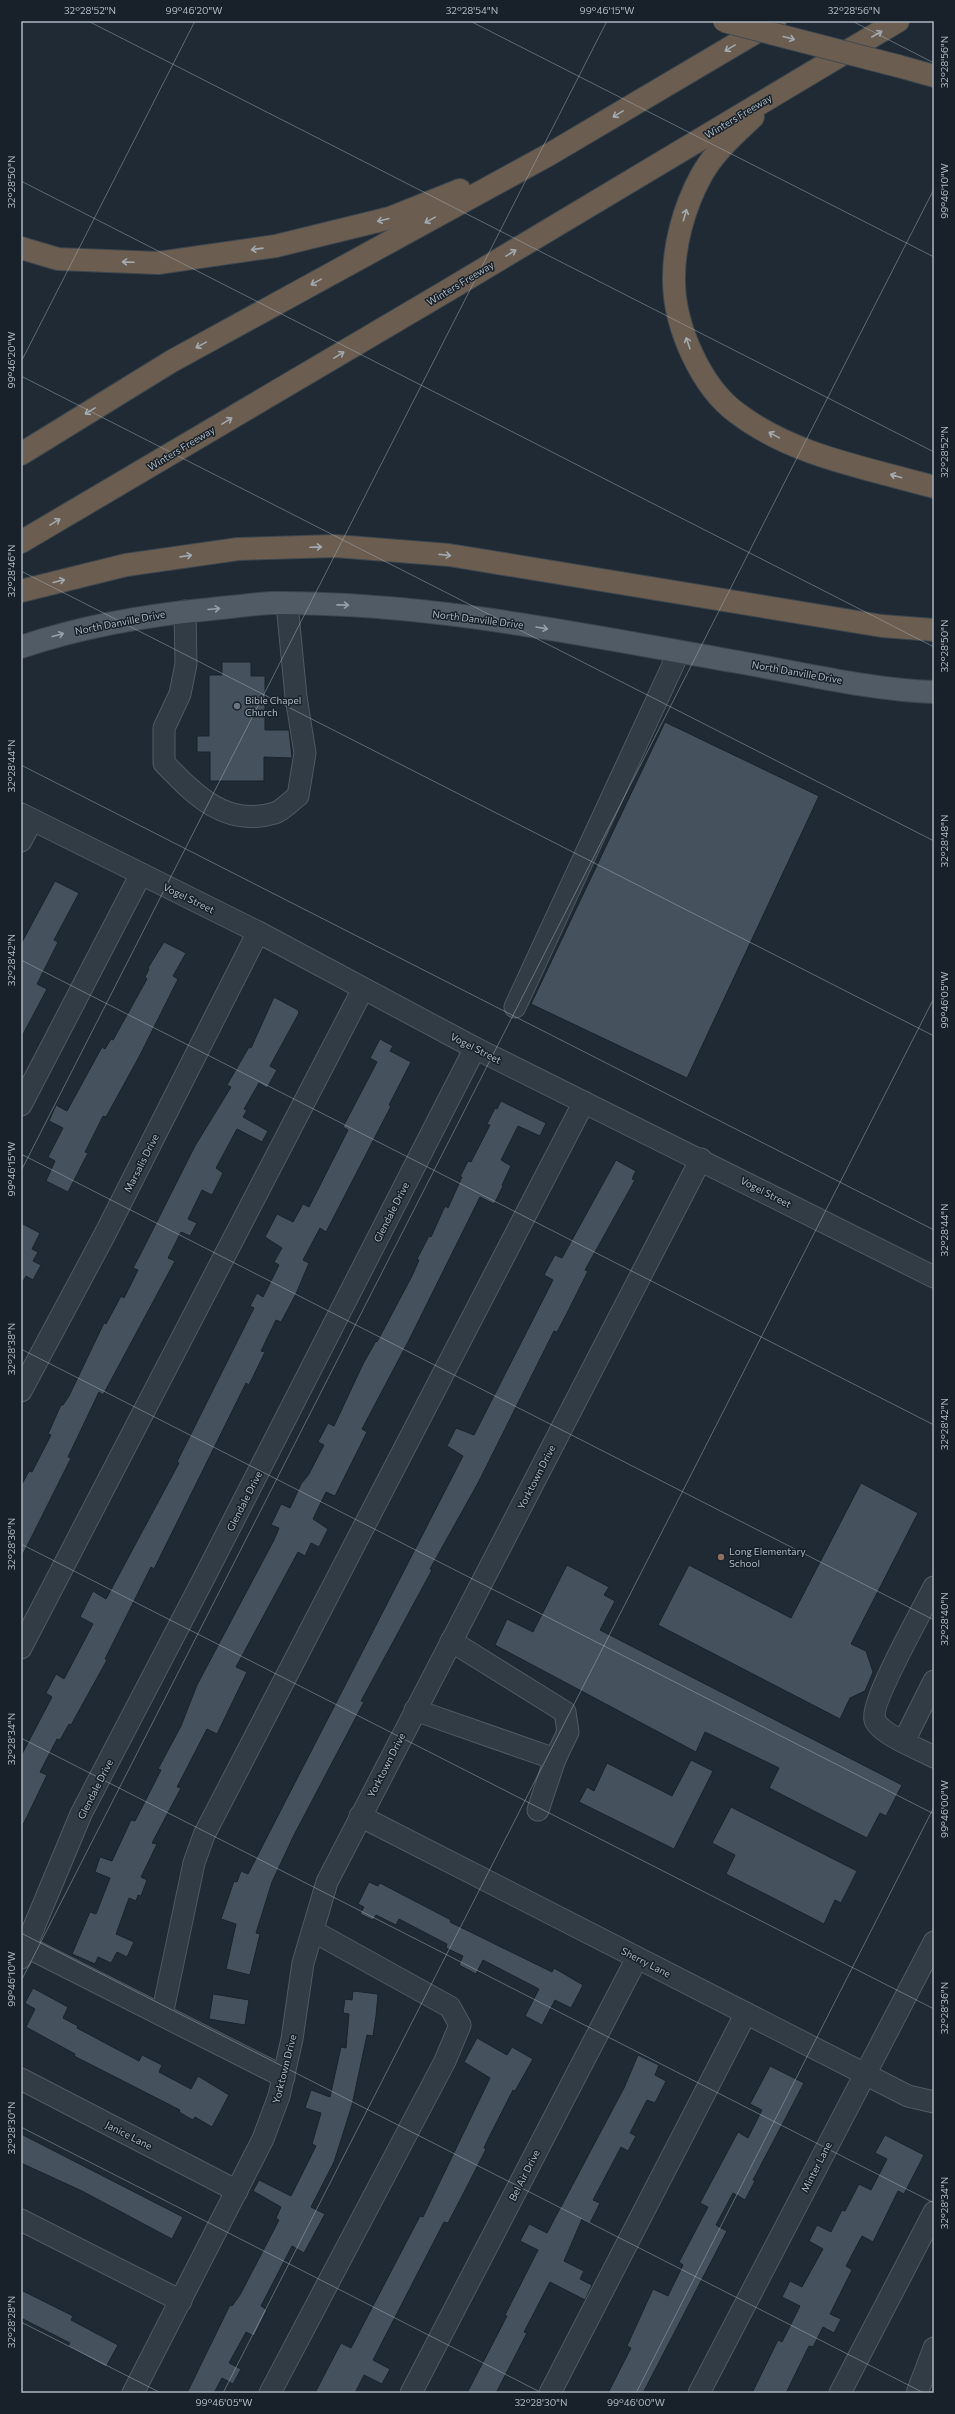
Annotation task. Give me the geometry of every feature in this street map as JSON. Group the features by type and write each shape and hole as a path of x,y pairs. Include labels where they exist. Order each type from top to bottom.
{"highway":[{"path":"724,21 934,76"},
{"path":"21,454 172,361 550,154 775,21"},
{"name":"Winters Freeway","path":"21,542 450,289 898,21"},
{"path":"783,89 714,156 688,202 681,230 674,284 680,318 689,347 701,371 721,400 737,414 789,444 934,487"},
{"path":"21,248 58,260 158,263 276,246 390,218 550,154"},
{"path":"21,591 126,565 230,550 335,546 449,555 882,626 934,630"}],"main road":[{"name":"North Danville Drive","path":"21,647 59,634 151,615 270,603 368,606 496,620 914,691 934,692"}],"street":[{"path":"185,611 186,664 180,694 164,728 164,763 191,791 212,807 248,818 277,813 298,796 302,775 305,753 296,698 286,604"},
{"path":"515,1006 679,652"},
{"path":"21,841 26,817"},
{"name":"Vogel Street","path":"26,817 258,932 474,1048 701,1159 934,1277"},
{"path":"21,1105 141,874"},
{"name":"Marsalis Drive","path":"21,1391 105,1234 258,932"},
{"path":"21,1648 363,989"},
{"name":"Glendale Drive","path":"23,1949 81,1814 204,1578 474,1048"},
{"path":"162,2015 194,1863 204,1835 584,1102"},
{"name":"Yorktown Drive","path":"133,2393 263,2139 279,2096 284,2077 292,2039 303,1963 327,1882 414,1710 701,1159"},
{"path":"934,1587 882,1689 875,1708 875,1720 882,1730 934,1757"},
{"path":"451,1641 565,1712 568,1732 555,1759 538,1810"},
{"path":"904,1741 934,1681"},
{"path":"414,1710 555,1759"},
{"name":"Sherry Lane","path":"360,1816 908,2096 934,2102"},
{"path":"270,2393 445,2061 460,2025 450,2007 312,1931"},
{"name":"Minter Lane","path":"699,2393 934,1942"},
{"path":"23,1949 162,2015 284,2077"},
{"name":"Bel Air Drive","path":"411,2393 637,1958"},
{"path":"550,2393 746,2013"},
{"name":"Janice Lane","path":"21,2079 237,2191"},
{"path":"840,2393 934,2212"},
{"path":"21,2220 181,2301"},
{"path":"917,2393 934,2348"}],"building":[{"name":"Bible Chapel Church","path":"222,662 251,662 251,676 265,676 265,730 289,730 292,758 264,757 264,781 210,781 210,752 197,752 197,736 209,736 209,675 222,675"},
{"path":"665,722 819,796 687,1078 531,1004"},
{"path":"55,881 79,893 54,940 58,942 37,984 47,989 21,1038 21,944"},
{"path":"164,942 186,953 173,976 178,979 140,1055 106,1117 103,1116 85,1152 88,1153 68,1192 46,1181 55,1161 48,1157 63,1128 49,1121 56,1105 67,1111 102,1047 105,1049 111,1039 113,1040 147,979 145,977 149,969 148,968"},
{"path":"274,997 298,1010 299,1013 270,1066 277,1070 267,1088 259,1083 244,1109 247,1110 243,1117 268,1131 262,1142 237,1129 216,1168 223,1173 212,1195 202,1190 188,1219 197,1223 190,1236 181,1232 168,1258 175,1261 103,1395 99,1392 68,1457 71,1458 21,1558 21,1486 29,1471 32,1472 51,1435 48,1434 61,1405 63,1405 69,1396 104,1323 106,1324 121,1296 124,1298 138,1270 133,1268 195,1146 231,1087 227,1085 249,1047 251,1048"},
{"path":"380,1039 393,1046 390,1051 411,1062 389,1105 391,1106 326,1232 320,1228 303,1260 309,1263 296,1294 281,1322 276,1320 261,1351 265,1352 249,1385 246,1383 154,1569 151,1567 105,1659 107,1660 71,1725 69,1724 60,1740 57,1739 40,1772 47,1775 21,1829 21,1756 52,1697 46,1693 56,1674 64,1679 93,1624 80,1617 93,1591 106,1599 179,1463 177,1462 254,1308 250,1306 257,1293 263,1297 279,1265 274,1262 282,1248 265,1237 277,1214 293,1222 303,1204 309,1207 348,1130 343,1127 377,1062 370,1058"},
{"path":"501,1101 546,1123 540,1136 518,1126 501,1160 511,1166 494,1204 480,1197 409,1340 362,1429 367,1432 335,1496 326,1492 313,1519 328,1529 319,1547 311,1543 305,1556 298,1552 236,1667 247,1672 217,1734 207,1729 177,1787 181,1788 152,1843 157,1844 141,1877 147,1880 141,1896 138,1895 136,1901 129,1898 116,1934 134,1942 127,1957 117,1952 111,1963 98,1957 95,1964 72,1954 90,1912 96,1914 110,1878 95,1872 100,1857 112,1861 131,1820 135,1821 161,1770 158,1769 181,1726 197,1685 274,1540 279,1528 271,1525 281,1504 290,1508 301,1484 309,1474 324,1445 318,1442 328,1423 334,1426 363,1364 376,1341 377,1342 412,1276 419,1260 417,1259 429,1236 431,1237 445,1206 448,1208 462,1177 460,1177 468,1161 471,1162 490,1125 487,1124 495,1108 497,1109"},
{"path":"616,1160 636,1171 632,1179 635,1180 585,1270 588,1271 566,1315 557,1332 554,1331 478,1483 430,1569 432,1570 361,1701 364,1702 294,1835 272,1882 256,1933 260,1934 250,1975 226,1969 236,1924 221,1919 234,1881 237,1882 241,1871 248,1874 463,1456 447,1446 456,1428 474,1435 553,1280 544,1275 555,1255 562,1258"},
{"path":"21,1223 40,1233 32,1249 38,1252 33,1261 41,1265 33,1280 26,1276 21,1285"},
{"path":"861,1483 918,1513 851,1644 866,1651 873,1672 865,1691 850,1698 840,1719 658,1625 689,1565 791,1618"},
{"path":"567,1565 609,1587 604,1595 615,1601 600,1630 902,1785 886,1816 880,1813 867,1838 769,1788 779,1768 705,1732 696,1752 495,1645 507,1619 533,1632"},
{"path":"691,1760 713,1771 674,1849 579,1802 587,1787 594,1791 607,1763 672,1796"},
{"path":"731,1807 857,1871 841,1903 835,1900 824,1924 726,1874 735,1855 712,1843"},
{"path":"369,1882 378,1886 380,1883 451,1920 450,1922 552,1972 554,1968 583,1985 571,2008 555,2000 542,2025 525,2016 539,1989 483,1960 476,1974 459,1965 463,1956 446,1948 447,1944 399,1919 396,1925 376,1915 373,1920 360,1914 364,1907 358,1904"},
{"path":"33,1988 68,2007 63,2018 78,2026 77,2028 139,2061 142,2055 162,2065 159,2072 191,2089 198,2076 229,2095 212,2127 195,2117 193,2120 179,2112 180,2110 74,2056 75,2054 26,2027 35,2009 25,2003"},
{"path":"353,1991 378,1994 376,2016 373,2036 367,2035 352,2105 334,2162 311,2207 325,2214 304,2253 292,2246 261,2306 267,2310 254,2336 246,2332 229,2363 241,2369 233,2384 222,2378 214,2393 187,2393 230,2305 232,2306 240,2295 279,2220 276,2218 281,2207 253,2191 259,2180 291,2196 316,2146 312,2144 321,2113 305,2108 311,2090 330,2097 341,2047 346,2048 349,2014 343,2013 345,1999 352,2000"},
{"path":"213,1994 249,2000 245,2025 209,2019"},
{"path":"477,2038 507,2055 512,2047 533,2059 515,2091 513,2090 488,2139 484,2148 486,2149 448,2223 444,2222 373,2360 390,2369 382,2384 364,2375 355,2393 315,2393 341,2343 351,2348 420,2216 423,2217 490,2078 464,2062"},
{"path":"638,2055 659,2065 655,2075 666,2081 655,2103 647,2100 630,2133 636,2136 628,2151 621,2147 593,2200 600,2203 590,2223 582,2219 564,2261 584,2271 580,2279 592,2285 585,2300 550,2282 524,2332 527,2333 496,2393 467,2393 507,2316 505,2315 538,2250 520,2241 529,2224 547,2233 624,2088"},
{"path":"770,2066 804,2083 753,2180 755,2181 745,2200 733,2193 716,2225 727,2231 643,2393 608,2393 631,2348 627,2346 653,2289 668,2296 683,2265 679,2262 708,2207 700,2203 738,2132 748,2138 762,2110 750,2104"},
{"path":"21,2134 183,2217 172,2239 82,2191 21,2163"},
{"path":"885,2135 924,2155 904,2194 898,2191 873,2242 862,2236 846,2266 852,2270 830,2314 841,2319 834,2333 823,2327 813,2347 809,2346 786,2393 752,2393 778,2340 782,2342 800,2306 782,2297 790,2281 802,2287 823,2249 809,2241 817,2225 831,2232 842,2210 845,2211 859,2184 871,2190 887,2159 875,2153"},
{"path":"21,2290 73,2316 71,2320 118,2345 106,2367 68,2346 70,2343 21,2318"}],"place":[{"name":"Bible Chapel Church","path":"237,706"},
{"name":"Long Elementary School","path":"721,1557"}]}
